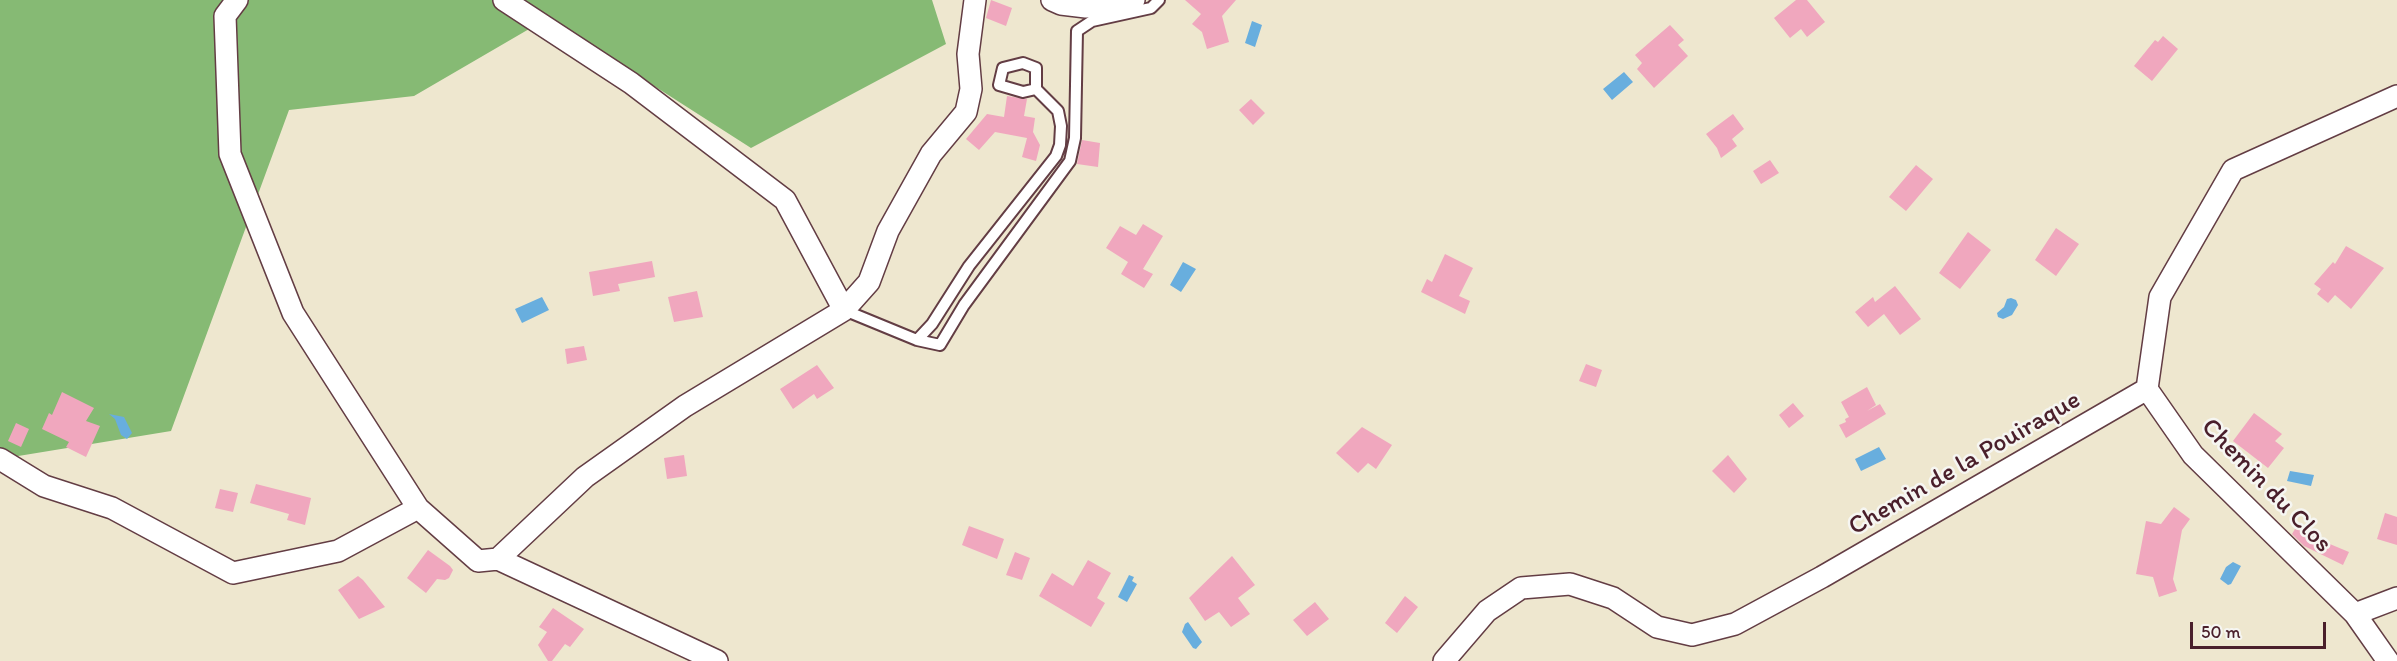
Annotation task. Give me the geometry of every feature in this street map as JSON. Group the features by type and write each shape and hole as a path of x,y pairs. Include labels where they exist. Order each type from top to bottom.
{"street":[{"path":"237,0 225,16 230,154 293,313 418,508 478,561 498,559 717,661"},
{"path":"504,0 632,84 785,200 844,310"},
{"path":"498,559 585,477 686,406 844,310 869,282 888,231 932,154 966,112 971,89 968,54 975,0"},
{"path":"1052,0 1061,4 1086,7 1114,6 1134,0"},
{"path":"2147,389 2160,297 2233,170 2397,96"},
{"name":"Chemin du Clos","path":"2147,389 2193,456 2355,614 2388,661"},
{"name":"Chemin de la Pouiraque","path":"1444,661 1487,611 1521,588 1570,584 1613,598 1657,627 1692,635 1735,624 1822,577 2147,389"},
{"path":"0,459 44,486 111,508 233,573 338,551 418,508"},
{"path":"2355,614 2397,598"}],"lane":[{"path":"844,310 917,340 940,345 964,305 1070,161 1075,138 1077,31 1092,21 1151,8 1159,0"},
{"path":"917,340 932,324 969,266 1056,156 1060,145 1061,126 1058,111 1036,88"}],"green space":[{"path":"0,0 932,0 946,44 751,148 548,18 414,96 289,110 171,431 0,459"}],"water":[{"path":"1252,21 1262,25 1255,47 1245,43"},
{"path":"1624,72 1633,82 1612,100 1603,89"},
{"path":"1183,262 1196,269 1181,292 1170,285"},
{"path":"542,297 549,310 522,323 515,309"},
{"path":"2007,299 2016,300 2018,305 2012,315 2003,319 1998,317 1997,313 2004,307"},
{"path":"109,414 124,417 132,433 127,439 121,435 115,419"},
{"path":"1879,447 1886,459 1861,471 1855,459"},
{"path":"2290,471 2314,475 2311,486 2287,481"},
{"path":"2233,562 2241,566 2231,584 2228,585 2220,579 2226,567"},
{"path":"1129,575 1134,577 1132,581 1137,584 1127,602 1118,597"},
{"path":"1188,622 1202,642 1196,649 1182,632"}],"building":[{"path":"991,0 1012,8 1006,26 986,18"},
{"path":"1185,0 1236,0 1222,16 1229,42 1207,49 1202,32 1192,24 1201,14"},
{"path":"1796,0 1807,0 1825,22 1807,37 1801,29 1790,38 1774,18"},
{"path":"1670,25 1684,40 1678,45 1688,56 1654,88 1637,69 1642,63 1635,55"},
{"path":"2163,36 2178,49 2152,81 2134,66 2155,40 2158,42"},
{"path":"1007,96 1027,99 1024,116 1035,118 1033,132 1040,145 1036,161 1022,157 1027,138 995,132 979,150 966,139 987,114 1004,117"},
{"path":"1251,99 1265,113 1253,125 1239,110"},
{"path":"1733,114 1744,129 1732,139 1737,146 1721,158 1717,148 1706,134"},
{"path":"1082,140 1100,143 1098,167 1077,164"},
{"path":"1770,160 1779,173 1761,184 1753,171"},
{"path":"1916,165 1933,179 1906,211 1889,197"},
{"path":"1143,224 1163,236 1143,269 1153,274 1144,288 1121,274 1128,262 1106,248 1120,226 1136,235"},
{"path":"2056,228 2079,244 2056,276 2035,260"},
{"path":"1968,232 1991,250 1960,289 1939,273"},
{"path":"2346,246 2384,268 2351,309 2335,295 2328,303 2317,294 2321,289 2314,284 2333,262 2335,264"},
{"path":"1445,254 1473,268 1459,296 1470,301 1465,314 1421,292 1427,279 1432,282"},
{"path":"652,261 655,277 618,284 620,291 593,296 589,272"},
{"path":"1895,286 1921,319 1900,335 1884,314 1868,327 1855,312 1873,297 1875,302"},
{"path":"697,291 703,317 674,322 668,297"},
{"path":"584,346 587,360 567,364 565,349"},
{"path":"1586,364 1602,370 1596,387 1579,381"},
{"path":"817,365 834,388 817,399 814,394 793,409 780,389"},
{"path":"1867,387 1876,405 1867,411 1880,404 1886,414 1846,438 1839,425 1846,422 1845,419 1849,417 1841,402"},
{"path":"62,392 94,408 86,421 100,426 86,457 66,447 69,442 42,429 49,413 52,415"},
{"path":"1793,403 1804,416 1789,428 1779,415"},
{"path":"2254,413 2282,434 2275,441 2284,448 2268,468 2233,441"},
{"path":"16,423 29,429 21,447 8,441"},
{"path":"1362,427 1392,445 1376,469 1368,463 1358,473 1336,453"},
{"path":"684,455 687,476 667,479 664,458"},
{"path":"1728,455 1747,479 1734,493 1712,471"},
{"path":"256,484 311,498 305,525 287,520 289,514 250,503"},
{"path":"220,489 238,493 233,512 215,508"},
{"path":"2174,507 2190,519 2182,530 2173,579 2177,591 2159,597 2153,577 2136,574 2146,521 2161,524"},
{"path":"2385,513 2397,517 2397,545 2377,539"},
{"path":"969,526 1004,539 997,559 962,545"},
{"path":"2299,527 2314,535 2313,537 2349,552 2343,565 2304,546 2292,534"},
{"path":"428,550 453,570 449,578 437,579 426,593 407,578"},
{"path":"1015,552 1030,558 1022,580 1006,575"},
{"path":"1232,556 1255,585 1238,598 1250,614 1231,627 1219,612 1205,621 1189,598"},
{"path":"1088,560 1111,573 1097,598 1105,603 1091,627 1039,596 1052,573 1073,586"},
{"path":"358,576 385,607 359,619 338,590"},
{"path":"1405,596 1418,607 1397,633 1385,623"},
{"path":"1315,602 1329,619 1307,636 1293,620"},
{"path":"553,608 584,629 570,647 565,644 552,661 548,661 538,645 547,632 539,627"}]}
